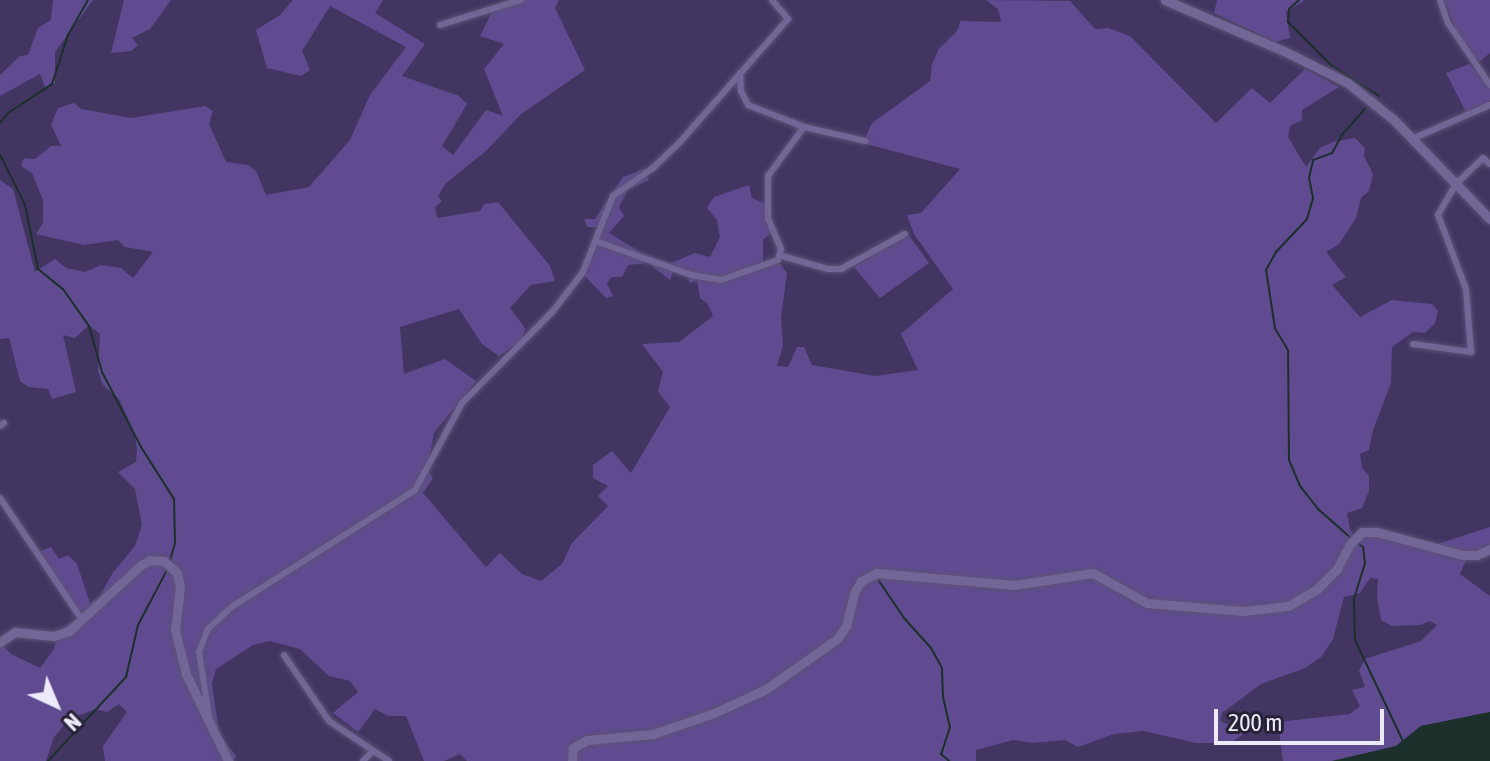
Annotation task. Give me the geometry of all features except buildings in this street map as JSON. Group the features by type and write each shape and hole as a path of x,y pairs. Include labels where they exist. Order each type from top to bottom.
{"street":[{"path":"440,25 521,0"},
{"path":"209,720 199,652 208,629 233,606 415,490 462,403 553,311 583,272 598,242 600,223 613,196 671,151 788,19 772,0"},
{"path":"1165,0 1348,83 1372,100 1490,219"},
{"path":"1440,0 1454,33 1490,85"},
{"path":"740,73 741,91 748,105 804,127 865,141"},
{"path":"1412,139 1490,105"},
{"path":"782,256 768,219 768,176 804,127"},
{"path":"1413,344 1471,352 1466,289 1438,215 1447,194 1456,184 1483,158 1490,164"},
{"path":"598,242 691,275 721,280 782,256 828,269 841,269 905,234"},
{"path":"0,498 83,621"},
{"path":"572,761 573,748 587,740 653,734 725,709 766,689 837,639 846,626 855,591 869,575 884,573 1014,585 1093,573 1147,603 1243,611 1277,609 1300,600 1329,578 1349,545 1360,534 1377,532 1463,555 1477,555 1490,549"},
{"path":"0,642 15,632 61,635 83,621 150,560 172,567 180,587 175,630 186,674 228,761"},
{"path":"284,655 329,721 389,761"},
{"path":"363,761 373,751"}],"shaded area":[{"path":"53,0 93,0 55,52 55,84 45,87 40,74 0,96 0,75 20,56 28,55 38,28 51,20"},
{"path":"124,0 171,0 150,29 132,38 138,45 131,51 111,53"},
{"path":"293,0 383,0 375,13 425,44 402,76 459,96 467,104 442,146 453,155 486,110 503,116 484,69 504,44 480,36 493,10 519,0 559,0 555,8 585,70 521,114 486,151 446,183 438,196 442,201 435,207 437,218 480,211 484,204 498,202 550,266 555,281 531,285 510,308 525,328 523,339 499,356 482,344 459,309 400,327 404,374 445,359 476,381 434,433 427,470 433,478 423,493 486,567 500,553 522,574 541,581 562,564 572,543 608,506 598,496 608,486 593,478 593,465 612,451 631,473 670,407 658,391 663,372 642,344 679,342 713,316 707,303 700,298 697,280 690,283 686,275 673,272 670,280 648,263 628,265 622,277 611,277 607,284 613,296 606,298 582,273 599,236 598,227 587,227 584,219 595,219 623,177 644,169 649,180 628,190 619,207 624,216 609,233 642,253 671,263 695,253 710,257 720,237 717,220 707,208 714,197 749,185 752,198 766,204 771,233 763,240 763,262 780,264 787,273 781,318 783,346 777,366 788,367 797,347 804,347 812,365 875,376 918,370 901,334 953,289 914,234 907,215 921,213 960,169 863,143 872,123 930,81 932,64 939,49 958,30 960,21 1001,22 998,9 986,0 1070,1 1095,29 1108,28 1130,36 1216,123 1252,88 1270,103 1305,69 1339,87 1302,110 1302,120 1290,126 1288,137 1306,167 1320,148 1355,138 1365,148 1364,156 1373,174 1369,191 1361,198 1356,218 1339,244 1326,252 1346,277 1332,285 1360,317 1392,300 1432,304 1438,311 1435,323 1425,333 1413,332 1392,347 1391,383 1373,430 1369,450 1360,454 1362,468 1369,476 1369,491 1362,508 1347,513 1350,529 1356,539 1382,535 1422,549 1490,527 1490,546 1468,556 1460,574 1490,596 1490,712 1421,726 1396,746 1332,761 1283,761 1278,722 1350,714 1360,706 1352,690 1365,687 1359,671 1365,659 1421,641 1437,625 1430,621 1420,625 1392,626 1381,620 1378,579 1370,578 1360,593 1344,597 1333,639 1321,657 1305,668 1261,684 1222,713 1220,721 1229,725 1242,720 1246,732 1231,743 1196,743 1144,731 1114,734 1078,747 1065,740 1033,743 1013,740 976,750 976,761 467,761 460,754 444,761 424,761 406,716 388,716 375,709 358,732 333,713 358,692 350,681 329,676 300,649 270,641 253,645 216,669 212,683 219,734 236,756 234,761 105,761 103,746 127,712 119,704 107,712 96,709 69,719 54,737 46,761 0,761 0,642 11,654 40,668 54,649 58,631 80,616 38,552 51,547 59,559 68,555 77,564 90,603 100,596 112,574 135,546 142,525 135,489 118,472 136,462 135,434 119,399 103,385 98,371 100,334 89,325 75,338 63,335 76,392 52,399 48,389 29,387 20,381 9,338 0,339 0,180 13,189 35,272 55,259 66,268 85,272 101,265 121,268 133,278 153,252 125,247 118,240 84,245 36,234 43,223 43,200 32,173 21,166 24,158 35,159 51,146 61,146 51,125 58,108 74,103 81,109 131,118 205,106 213,111 209,124 226,162 248,165 256,171 266,195 309,187 350,140 370,95 406,47 330,6 302,51 310,70 301,76 267,68 256,30 280,15"},
{"path":"1217,0 1305,0 1286,12 1290,38 1276,42 1214,13"},
{"path":"1444,0 1490,0 1490,53 1479,62 1463,46"},
{"path":"1469,64 1490,84 1490,101 1467,114 1446,73"},
{"path":"908,234 929,263 880,298 854,267"},
{"path":"1490,712 1490,761 1332,761 1396,746 1421,726"}],"waterway":[{"path":"0,123 8,113 52,84 68,35 88,0"},
{"path":"1299,0 1289,9 1288,22 1331,65 1379,96"},
{"path":"1351,538 1318,509 1300,486 1289,460 1288,350 1275,328 1266,270 1276,252 1307,219 1313,198 1309,178 1313,160 1332,153 1342,135 1365,109"},
{"path":"0,155 25,205 38,269 63,289 89,326 102,372 141,447 174,499 175,543 170,560"},
{"path":"1356,542 1363,547 1365,563 1354,600 1355,640 1404,743"},
{"path":"48,761 126,677 138,625 167,570"},
{"path":"879,581 904,618 931,648 942,668 943,697 950,727 941,754 949,761"}]}
